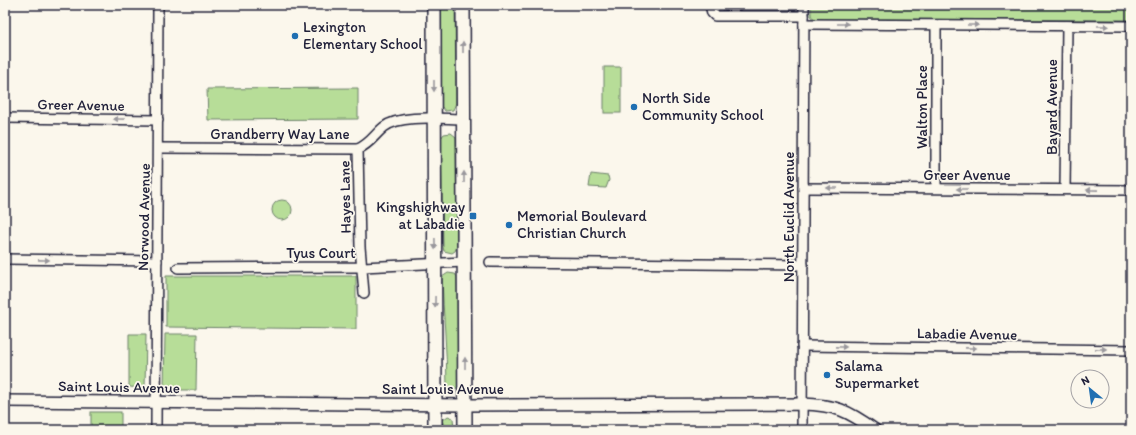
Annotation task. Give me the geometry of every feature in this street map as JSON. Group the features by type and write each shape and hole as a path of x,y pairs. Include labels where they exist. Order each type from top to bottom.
{"main road":[{"path":"434,5 436,263 435,430"},
{"path":"463,5 465,430"}],"street":[{"name":"Norwood Avenue","path":"156,430 158,5"},
{"name":"North Euclid Avenue","path":"802,430 804,5"},
{"path":"711,9 715,16 804,20 936,25 1131,26"},
{"name":"Walton Place","path":"936,25 936,188"},
{"name":"Bayard Avenue","path":"1065,189 1067,26"},
{"name":"Greer Avenue","path":"5,118 158,120"},
{"name":"Grandberry Way Lane","path":"158,148 358,149 369,144 384,127 398,121 434,118 463,119"},
{"name":"Hayes Lane","path":"358,149 360,247 363,267 364,292"},
{"name":"Greer Avenue","path":"803,188 1131,190"},
{"path":"5,259 157,261"},
{"name":"Tyus Court","path":"178,268 363,267 464,262"},
{"path":"490,262 803,265"},
{"name":"Labadie Avenue","path":"802,346 1131,350"},
{"name":"Saint Louis Avenue","path":"5,401 465,405 822,404 851,413 875,430"}],"green space":[{"path":"441,5 455,5 456,103 453,110 445,111 441,106"},
{"path":"811,5 1131,5 1131,20 815,19 811,16"},
{"path":"604,67 621,67 621,113 604,113"},
{"path":"358,88 358,119 208,120 207,89"},
{"path":"451,133 456,137 457,246 455,251 452,253 444,251 443,247 441,138 444,134"},
{"path":"591,174 608,176 609,180 606,188 589,187"},
{"path":"282,200 289,203 292,210 289,217 282,220 275,217 272,210 275,203"},
{"path":"448,273 455,274 457,277 458,387 452,391 447,387 442,277"},
{"path":"166,276 356,276 356,329 166,327"},
{"path":"129,334 146,334 145,388 129,387"},
{"path":"165,334 197,334 196,390 164,390"},
{"path":"91,412 121,412 121,430 91,430"},
{"path":"448,416 453,418 454,430 443,430 443,420"}],"place":[{"name":"Lexington Elementary School","path":"295,36"},
{"name":"North Side Community School","path":"634,107"},
{"name":"Kingshighway at Labadie","path":"473,216"},
{"name":"Memorial Boulevard Christian Church","path":"509,225"},
{"name":"Salama Supermarket","path":"827,375"}]}
